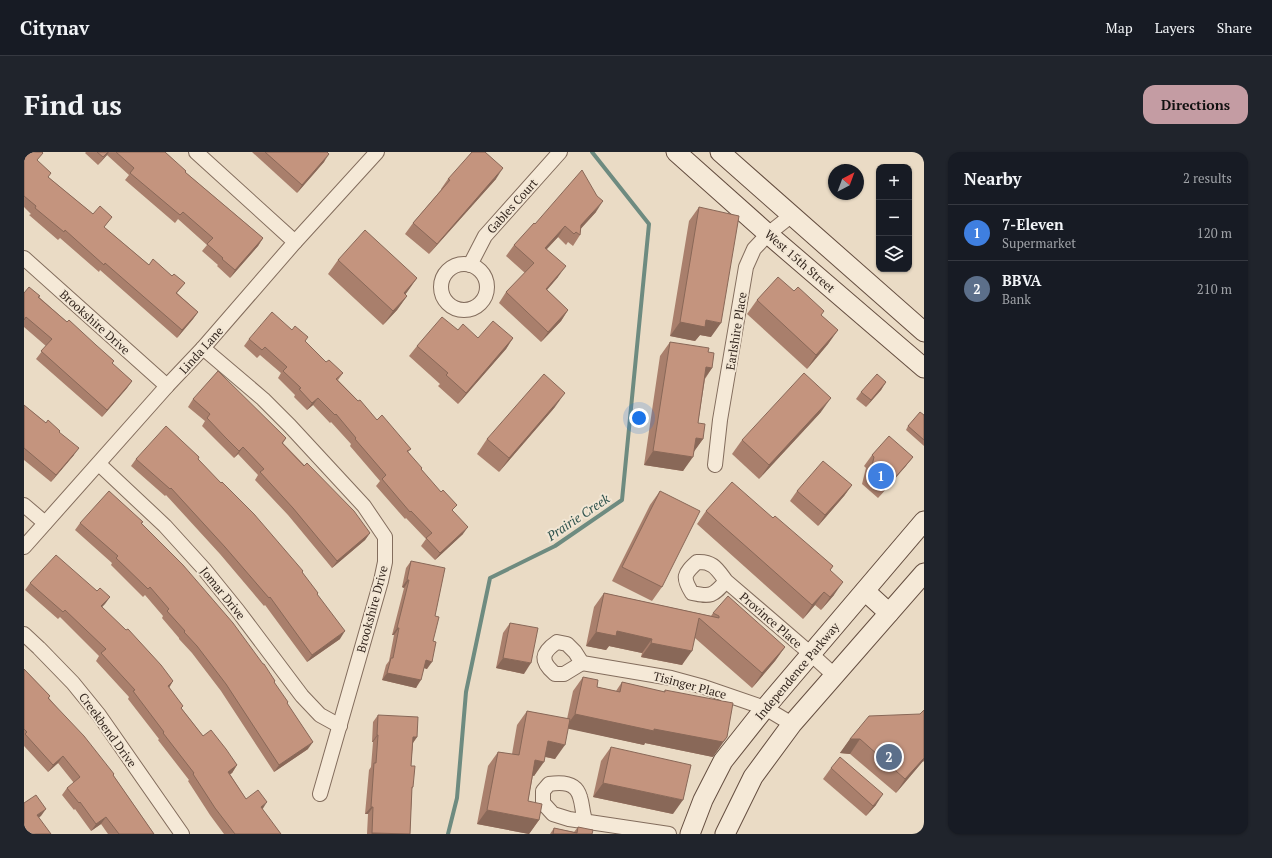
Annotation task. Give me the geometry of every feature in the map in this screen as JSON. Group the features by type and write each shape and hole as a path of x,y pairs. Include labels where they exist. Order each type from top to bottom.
{"main road":[{"name":"West 15th Street","path":"676,152 768,234 924,368"},
{"path":"720,152 924,332"},
{"name":"Independence Parkway","path":"690,834 703,800 723,761 765,708 924,521"},
{"path":"725,834 752,777 792,724 924,573"},
{"path":"865,591 889,613"}],"street":[{"path":"196,152 295,242"},
{"name":"Linda Lane","path":"24,547 377,152"},
{"name":"Gables Court","path":"470,264 485,236 560,152"},
{"name":"Earlshire Place","path":"715,465 720,420 746,267 754,249 768,234 792,215"},
{"name":"Brookshire Drive","path":"24,258 167,386"},
{"name":"Brookshire Drive","path":"203,348 263,399 290,426 364,506 385,537 385,562 381,581 320,794"},
{"name":"Jomar Drive","path":"99,464 165,526 204,569 238,611 302,696 320,715 340,726"},
{"path":"24,505 45,523"},
{"name":"Province Place","path":"726,581 834,675"},
{"name":"Creekbend Drive","path":"24,634 73,683 99,715 182,834"},
{"name":"Tisinger Place","path":"582,663 704,686 765,708 792,724"},
{"path":"586,822 670,834"}],"building":[{"path":"24,152 42,152 43,153 37,160 51,173 48,177 93,214 100,206 112,217 104,227 149,265 153,259 172,276 174,274 185,283 176,293 198,312 182,330 105,263 104,265 65,230 64,232 35,208 36,206 24,196"},
{"path":"97,152 108,152 103,157"},
{"path":"116,152 165,152 186,171 185,172 263,238 235,270 207,244 213,238 183,212 180,215 130,173 134,168"},
{"path":"265,152 327,152 329,154 302,185"},
{"path":"472,152 485,152 503,168 437,244 413,223 450,180 448,179"},
{"path":"582,170 597,196 603,201 581,225 580,235 576,232 574,234 565,226 545,248 566,266 546,289 568,310 548,332 506,292 534,263 514,245 534,223 535,224"},
{"path":"699,207 739,216 721,323 706,320 705,327 680,322"},
{"path":"365,230 417,278 404,293 407,296 393,311 338,260"},
{"path":"778,277 794,291 798,287 824,311 821,315 838,330 816,355 757,300"},
{"path":"29,287 40,296 38,297 67,322 69,320 114,361 112,363 132,381 107,410 41,351 52,339 26,317 24,320 24,293"},
{"path":"272,312 292,330 295,326 308,337 305,341 326,362 329,360 343,373 336,379 358,401 360,400 377,420 382,415 411,449 407,451 422,468 421,469 441,492 443,490 457,505 452,510 468,527 440,553 426,538 432,533 411,511 410,512 382,479 386,475 336,414 335,415 318,398 312,403 299,389 301,388 283,371 287,367 265,347 262,350 249,339"},
{"path":"442,317 458,330 463,324 478,338 493,321 513,338 466,393 446,375 448,373 417,346"},
{"path":"670,342 709,348 708,352 714,353 712,368 706,367 698,423 705,424 703,439 696,438 693,457 653,451"},
{"path":"218,371 286,438 282,443 304,466 307,463 354,511 370,533 337,561 293,508 260,472 264,469 243,447 239,451 207,418 210,414 193,399"},
{"path":"804,373 831,398 769,465 742,440"},
{"path":"544,374 565,393 509,458 487,439"},
{"path":"877,374 886,382 871,400 861,392"},
{"path":"24,405 46,423 48,420 60,431 59,432 79,448 56,475 24,448"},
{"path":"920,412 924,415 924,440 908,426"},
{"path":"166,426 199,457 198,459 221,483 222,482 254,514 303,571 302,572 318,593 317,594 345,631 312,655 270,597 269,598 171,488 170,489 136,459"},
{"path":"889,436 913,457 886,488 870,474 874,457 872,455"},
{"path":"823,461 852,485 825,515 797,491"},
{"path":"732,482 773,518 775,516 833,566 830,570 843,582 830,597 824,592 812,605 706,511"},
{"path":"109,491 143,522 141,523 183,565 233,623 264,664 288,702 287,703 313,742 279,765 226,684 197,646 184,632 185,631 167,611 169,609 150,587 148,589 116,558 118,556 80,523"},
{"path":"660,491 700,511 662,587 622,567"},
{"path":"56,555 97,591 100,588 110,597 101,606 126,630 128,629 161,665 173,681 168,686 183,706 181,708 203,736 211,730 237,765 228,772 246,799 258,790 267,802 261,807 281,834 235,834 215,808 193,774 194,773 133,691 135,690 101,653 106,649 65,610 63,612 30,583"},
{"path":"411,561 445,568 435,616 439,617 433,641 436,642 432,662 426,660 421,680 387,673 391,658 393,658 399,628 397,628 409,580 407,580"},
{"path":"604,593 719,618 719,616 713,613 728,596 785,647 762,673 699,618 692,651 651,643 652,639 617,631 616,636 596,632"},
{"path":"510,623 538,628 531,663 503,658"},
{"path":"24,669 50,696 48,698 84,736 114,774 113,775 154,834 119,834 106,817 96,824 80,802 79,803 67,788 80,777 63,756 53,765 25,734 27,732 24,729"},
{"path":"583,677 598,680 597,687 620,692 622,682 665,692 665,690 733,703 727,737 723,742 654,729 654,731 575,714"},
{"path":"924,710 924,758 905,779 860,739 850,739 869,716 920,714"},
{"path":"527,711 570,719 565,745 548,741 544,762 535,760 528,801 542,804 539,820 487,810 498,752 519,755"},
{"path":"378,715 418,717 417,737 413,737 411,766 415,766 412,787 410,834 372,833 373,807 371,807 374,763 376,763"},
{"path":"611,747 691,765 683,800 603,783"},
{"path":"840,757 883,794 873,806 831,768"},
{"path":"36,795 46,809 37,815 51,834 24,834 24,803"},
{"path":"578,827 593,830 592,834 553,834 554,828 577,833"}],"waterway":[{"name":"Prairie Creek","path":"448,834 457,798 466,692 490,578 555,546 622,500 649,224 592,152"}],"place":[{"name":"7-Eleven","path":"881,476"},
{"name":"BBVA","path":"889,757"}]}
